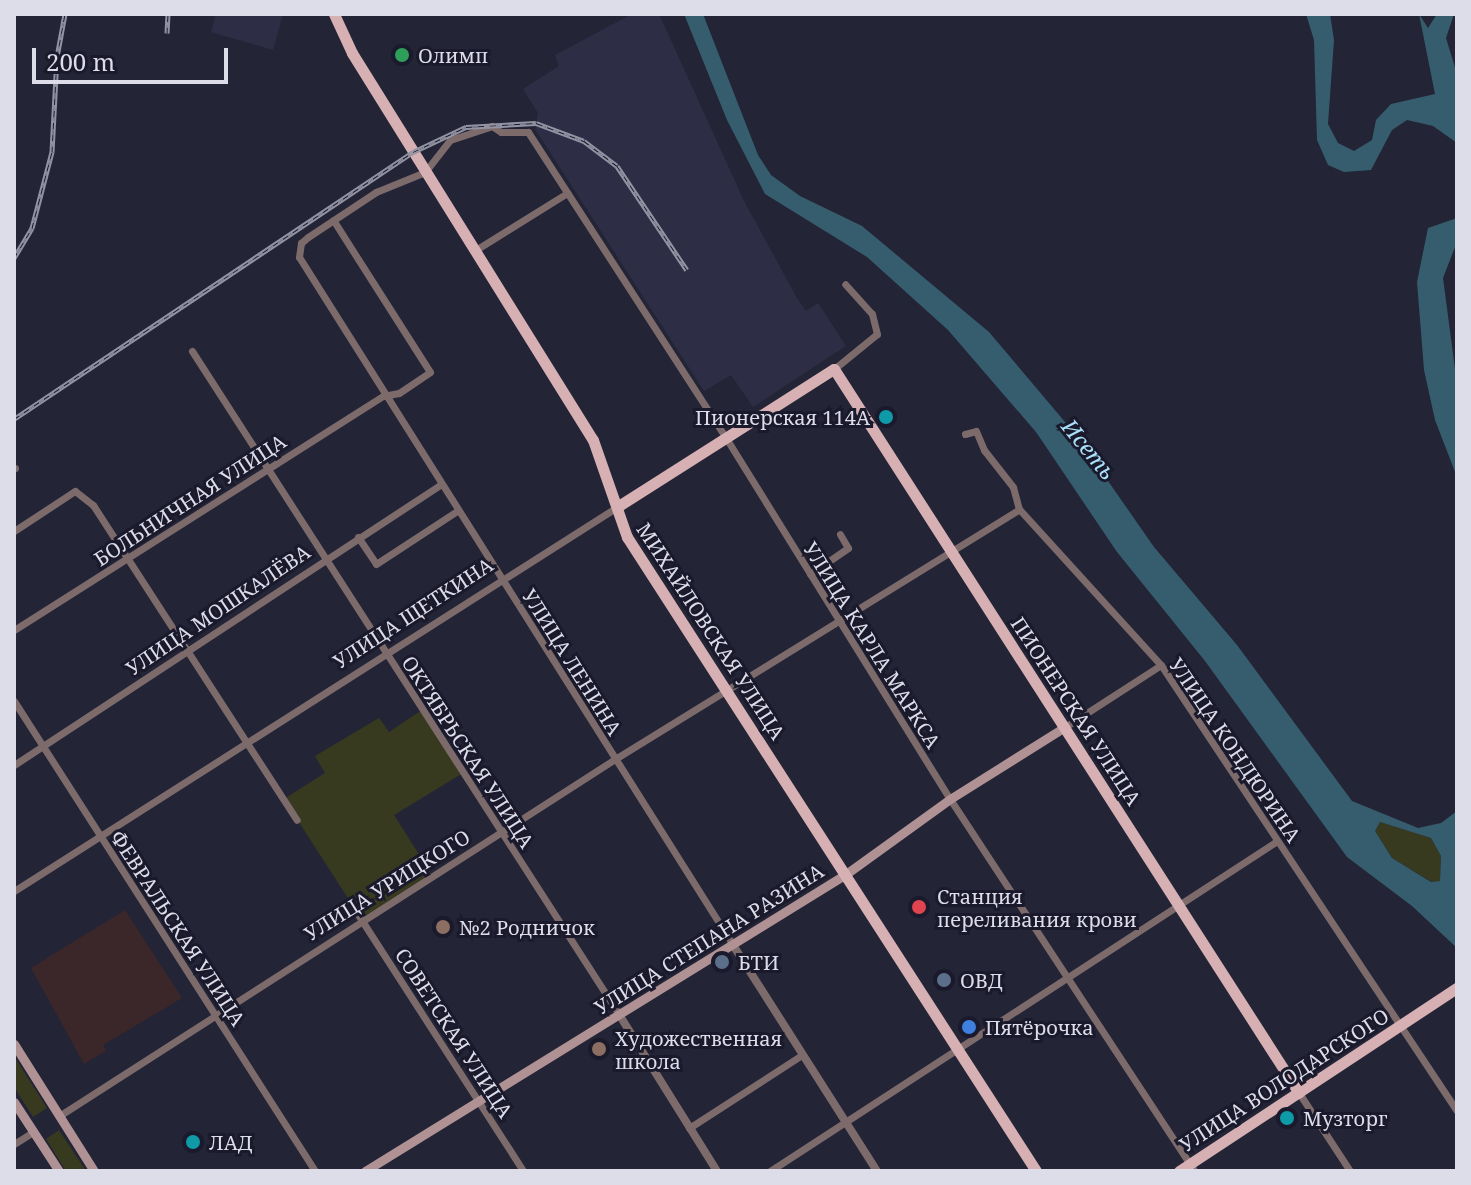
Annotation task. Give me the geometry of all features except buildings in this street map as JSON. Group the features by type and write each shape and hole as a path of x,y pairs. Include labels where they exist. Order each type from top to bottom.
{"main road":[{"name":"МИХАЙЛОВСКАЯ УЛИЦА","path":"334,14 425,172 593,440 627,537 1036,1171"},
{"name":"УЛИЦА ЩЕТКИНА","path":"617,507 834,369"},
{"name":"ПИОНЕРСКАЯ УЛИЦА","path":"834,369 1299,1093"},
{"name":"УЛИЦА СТЕПАНА РАЗИНА","path":"365,1171 846,874 950,799 1065,727"},
{"name":"УЛИЦА ВОЛОДАРСКОГО","path":"1179,1171 1192,1167 1457,988"},
{"path":"14,1044 94,1171"},
{"path":"14,1102 59,1171"}],"street":[{"name":"УЛИЦА КАРЛА МАРКСА","path":"425,172 450,140 492,126 501,132 528,132 726,438 950,799 1192,1167"},
{"name":"УЛИЦА ЛЕНИНА","path":"425,172 376,192 333,220 301,243 299,257 383,396 877,1171"},
{"path":"474,251 567,193"},
{"name":"БОЛЬНИЧНАЯ УЛИЦА","path":"14,630 383,396 399,393 430,372 333,220"},
{"path":"834,369 877,334 872,314 845,284"},
{"name":"ОКТЯБРЬСКАЯ УЛИЦА","path":"192,351 270,467 717,1171"},
{"name":"УЛИЦА КОНДЮРИНА","path":"965,434 976,431 984,450 1013,487 1019,509 1161,665 1277,841 1405,1022 1457,1111"},
{"name":"УЛИЦА МОШКАЛЁВА","path":"14,765 440,485"},
{"path":"14,531 75,491 93,505 130,557 297,820"},
{"name":"УЛИЦА ЩЕТКИНА","path":"14,891 385,651 617,507"},
{"name":"УЛИЦА УРИЦКОГО","path":"59,1116 359,916 500,832 1019,509"},
{"path":"358,537 376,564 457,511"},
{"path":"810,574 848,548 840,534"},
{"path":"1065,727 1161,665"},
{"name":"ФЕВРАЛЬСКАЯ УЛИЦА","path":"14,701 315,1171"},
{"path":"770,1171 1277,841"},
{"name":"СОВЕТСКАЯ УЛИЦА","path":"359,916 523,1171"},
{"path":"689,1128 802,1055"},
{"name":"ПИОНЕРСКАЯ УЛИЦА","path":"1299,1093 1350,1171"},
{"path":"14,1144 33,1132"}],"shaded area":[{"path":"216,14 283,14 273,50 211,32"},
{"path":"632,14 659,14 744,201 797,298 806,311 818,303 846,346 753,407 731,375 704,391 535,129 538,113 523,89 559,66 555,55"},
{"path":"684,14 703,14 758,155 771,175 800,196 862,226 989,332 1076,435 1154,547 1237,645 1352,801 1418,828 1441,823 1457,811 1457,948 1412,906 1347,857 1205,661 1117,552 1036,432 948,330 867,257 765,194 727,120","holes":["1380,822 1431,838 1441,856 1440,881 1431,882 1392,858 1375,831"]},
{"path":"1306,14 1330,14 1334,40 1328,124 1338,143 1354,151 1372,140 1376,120 1391,104 1435,94 1419,14 1428,28 1437,14 1454,14 1446,38 1457,74 1457,143 1433,126 1407,120 1392,130 1371,170 1344,172 1328,165 1317,140 1314,40"},
{"path":"1457,218 1457,242 1443,278 1457,384 1457,477 1435,420 1424,370 1417,282 1428,228"},
{"path":"125,910 182,998 103,1045 106,1051 84,1064 31,968"}],"green space":[{"path":"422,710 463,773 394,815 432,875 362,920 284,799 325,773 315,756 379,718 389,732"},
{"path":"1380,822 1431,838 1441,856 1440,881 1432,882 1392,858 1375,831"},
{"path":"14,1056 47,1108 33,1117 14,1087"},
{"path":"59,1130 86,1171 66,1171 46,1139"}],"railway":[{"path":"14,258 32,228 52,152 57,57 65,14"},
{"path":"167,33 168,14"},
{"path":"14,419 413,152 466,127 536,123 584,141 617,166 687,270"}],"place":[{"name":"Олимп","path":"402,55"},
{"name":"Пионерская 114А","path":"886,417"},
{"name":"Станция переливания крови","path":"919,907"},
{"name":"№2 Родничок","path":"443,927"},
{"name":"БТИ","path":"722,962"},
{"name":"ОВД","path":"944,980"},
{"name":"Пятёрочка","path":"969,1027"},
{"name":"Художественная школа","path":"599,1049"},
{"name":"Музторг","path":"1287,1118"},
{"name":"ЛАД","path":"193,1142"}],"water label":[{"name":"Исеть","path":"1089,449"}]}
